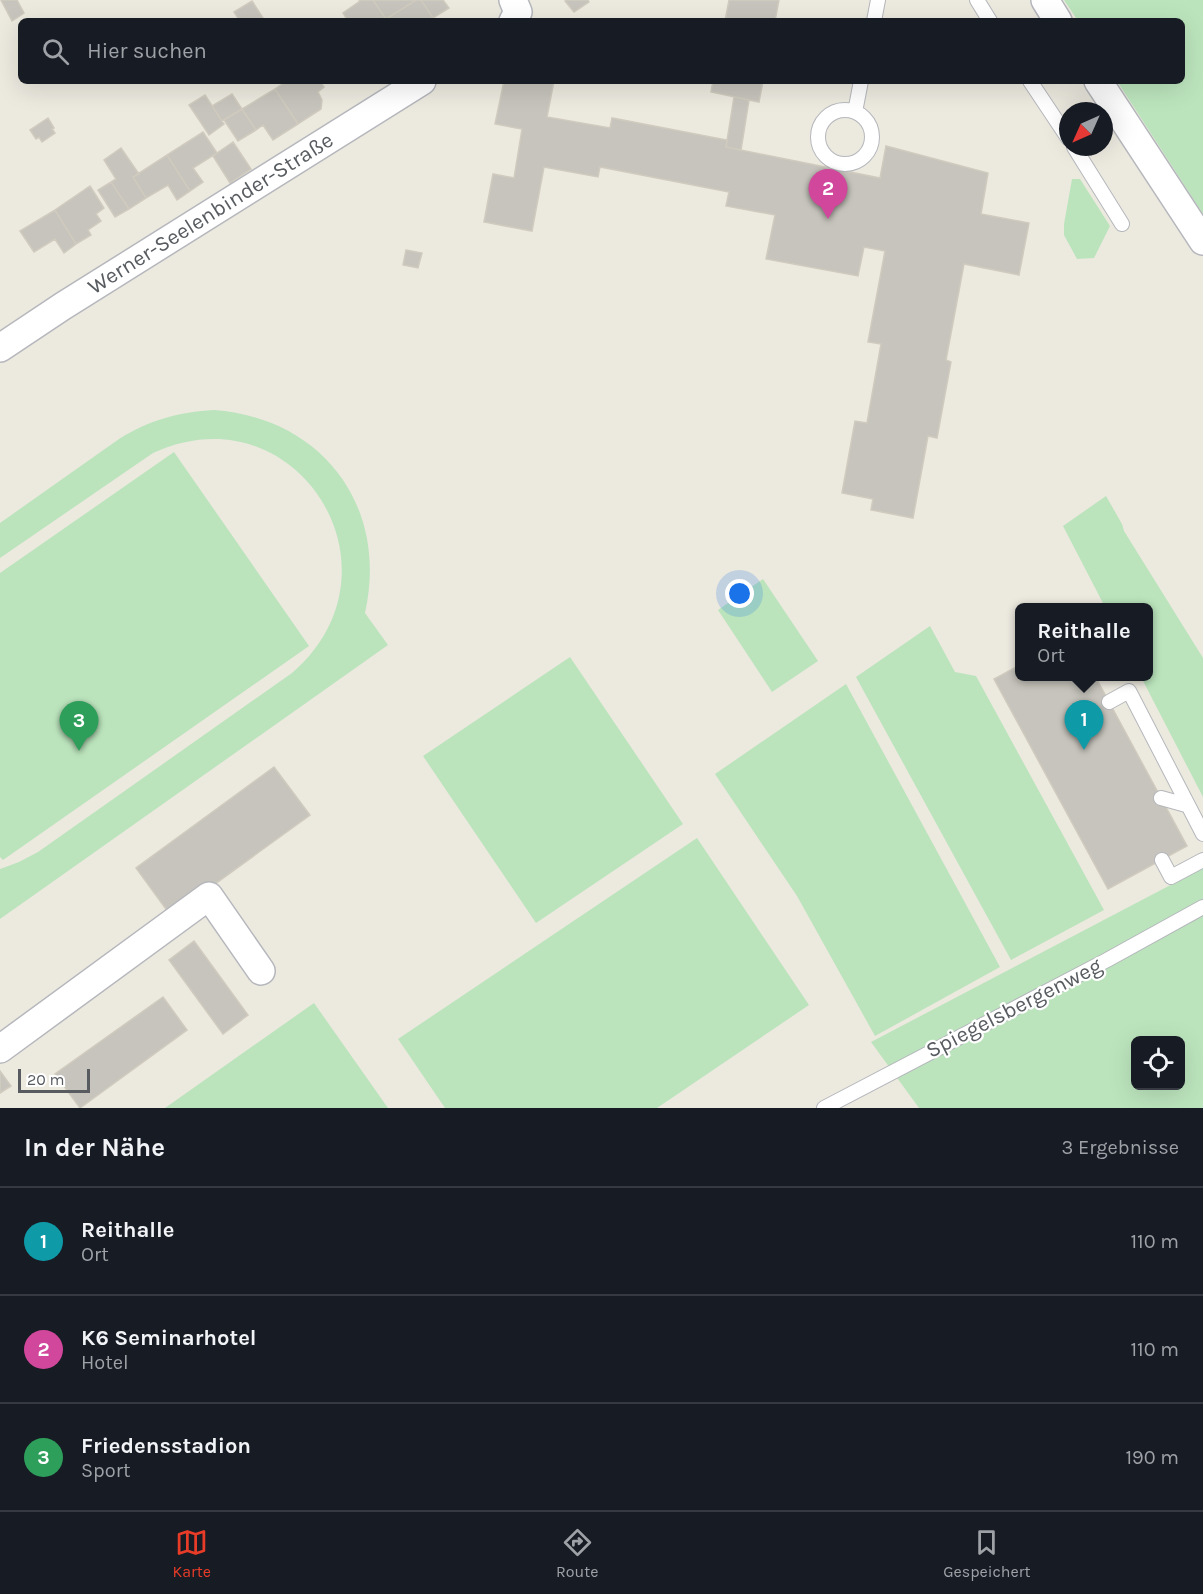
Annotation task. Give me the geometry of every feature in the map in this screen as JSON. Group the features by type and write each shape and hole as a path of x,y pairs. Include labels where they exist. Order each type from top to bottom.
{"street":[{"path":"513,0 518,12 515,18"},
{"path":"1045,0 1056,18"},
{"name":"Werner-Seelenbinder-Straße","path":"0,348 63,306 417,84"},
{"path":"1100,84 1203,242"},
{"path":"0,1049 209,896 261,971"}],"lane":[{"path":"875,18 878,0"},
{"path":"976,0 988,18"},
{"path":"855,112 860,84"},
{"path":"1032,84 1059,124"},
{"path":"1080,156 1122,224"},
{"path":"1109,702 1129,691 1203,834"},
{"path":"1161,798 1186,805"},
{"path":"1162,860 1171,877 1203,860"},
{"name":"Spiegelsbergenweg","path":"824,1108 1107,960 1203,907"}],"green space":[{"path":"1064,0 1203,0 1203,214 1119,84 1185,84 1185,18 1076,18"},
{"path":"1072,179 1080,179 1110,226 1094,258 1077,259 1064,235"},
{"path":"214,410 252,417 287,430 316,450 339,474 356,504 367,537 370,574 365,613 388,645 0,919 0,869 38,852 292,673 326,631 341,585 338,540 321,499 291,466 252,445 205,439 153,453 0,558 0,523 119,439 165,418"},
{"path":"174,452 309,646 3,860 0,857 0,573"},
{"path":"1106,496 1124,531 1203,658 1203,797 1143,681 1153,681 1153,603 1103,603 1063,526"},
{"path":"763,579 818,661 772,692 718,610"},
{"path":"930,626 955,672 976,676 1104,910 1011,960 856,677"},
{"path":"570,657 683,824 536,923 423,756"},
{"path":"846,684 1000,967 875,1036 797,896 715,774"},
{"path":"697,838 809,1005 657,1108 445,1108 398,1039"},
{"path":"1203,868 1203,1108 919,1108 871,1042"},
{"path":"314,1003 388,1108 165,1108"}],"building":[{"path":"1,0 17,0 24,13 12,21"},
{"path":"373,0 385,18 346,18 343,13 360,1"},
{"path":"373,0 416,0 388,18"},
{"path":"416,0 421,0 433,18 388,18"},
{"path":"421,0 443,0 449,8 433,18"},
{"path":"566,0 588,0 589,2 574,12"},
{"path":"729,0 779,0 776,18 726,18"},
{"path":"252,1 263,18 238,18 234,12"},
{"path":"282,84 322,84 324,87 318,92 322,100 321,109 298,124 275,89"},
{"path":"503,84 553,84 547,117 610,128 612,118 727,140 726,147 880,178 886,146 988,173 981,214 1029,223 1019,275 964,264 946,360 951,362 937,438 928,436 913,518 871,510 873,499 842,493 855,421 867,423 881,344 868,342 885,251 864,247 858,276 766,259 775,215 726,206 729,192 600,167 598,177 544,167 532,231 484,222 493,174 514,178 522,129 495,124"},
{"path":"712,84 762,84 759,102 711,92"},
{"path":"275,89 298,124 273,140 263,125 256,130 242,109"},
{"path":"232,94 242,109 222,121 212,106"},
{"path":"205,95 224,124 209,135 189,105"},
{"path":"734,97 749,100 741,150 726,147"},
{"path":"242,109 256,130 238,141 224,120"},
{"path":"48,118 55,133 42,142 39,137 36,139 30,130"},
{"path":"203,132 217,153 193,168 203,182 190,191 167,155"},
{"path":"233,142 251,169 230,183 213,156"},
{"path":"121,148 139,174 133,177 146,198 129,209 111,182 116,179 104,160"},
{"path":"167,155 190,191 177,200 168,185 146,198 133,177"},
{"path":"111,182 129,209 115,217 98,190"},
{"path":"90,186 104,208 96,214 101,221 88,230 91,235 76,244 55,210"},
{"path":"55,210 76,244 64,253 55,239 34,252 20,231"},
{"path":"406,250 422,253 418,268 403,265"},
{"path":"1015,668 1015,681 1098,681 1187,846 1108,889 994,679"},
{"path":"274,767 310,815 171,916 136,868"},
{"path":"194,941 248,1015 223,1034 169,960"},
{"path":"163,997 187,1030 80,1108 55,1074"},
{"path":"0,1071 11,1086 0,1093"}],"place":[{"name":"K6 Seminarhotel","path":"828,219"},
{"name":"Reithalle","path":"1084,750"},
{"name":"Friedensstadion","path":"79,751"}]}
